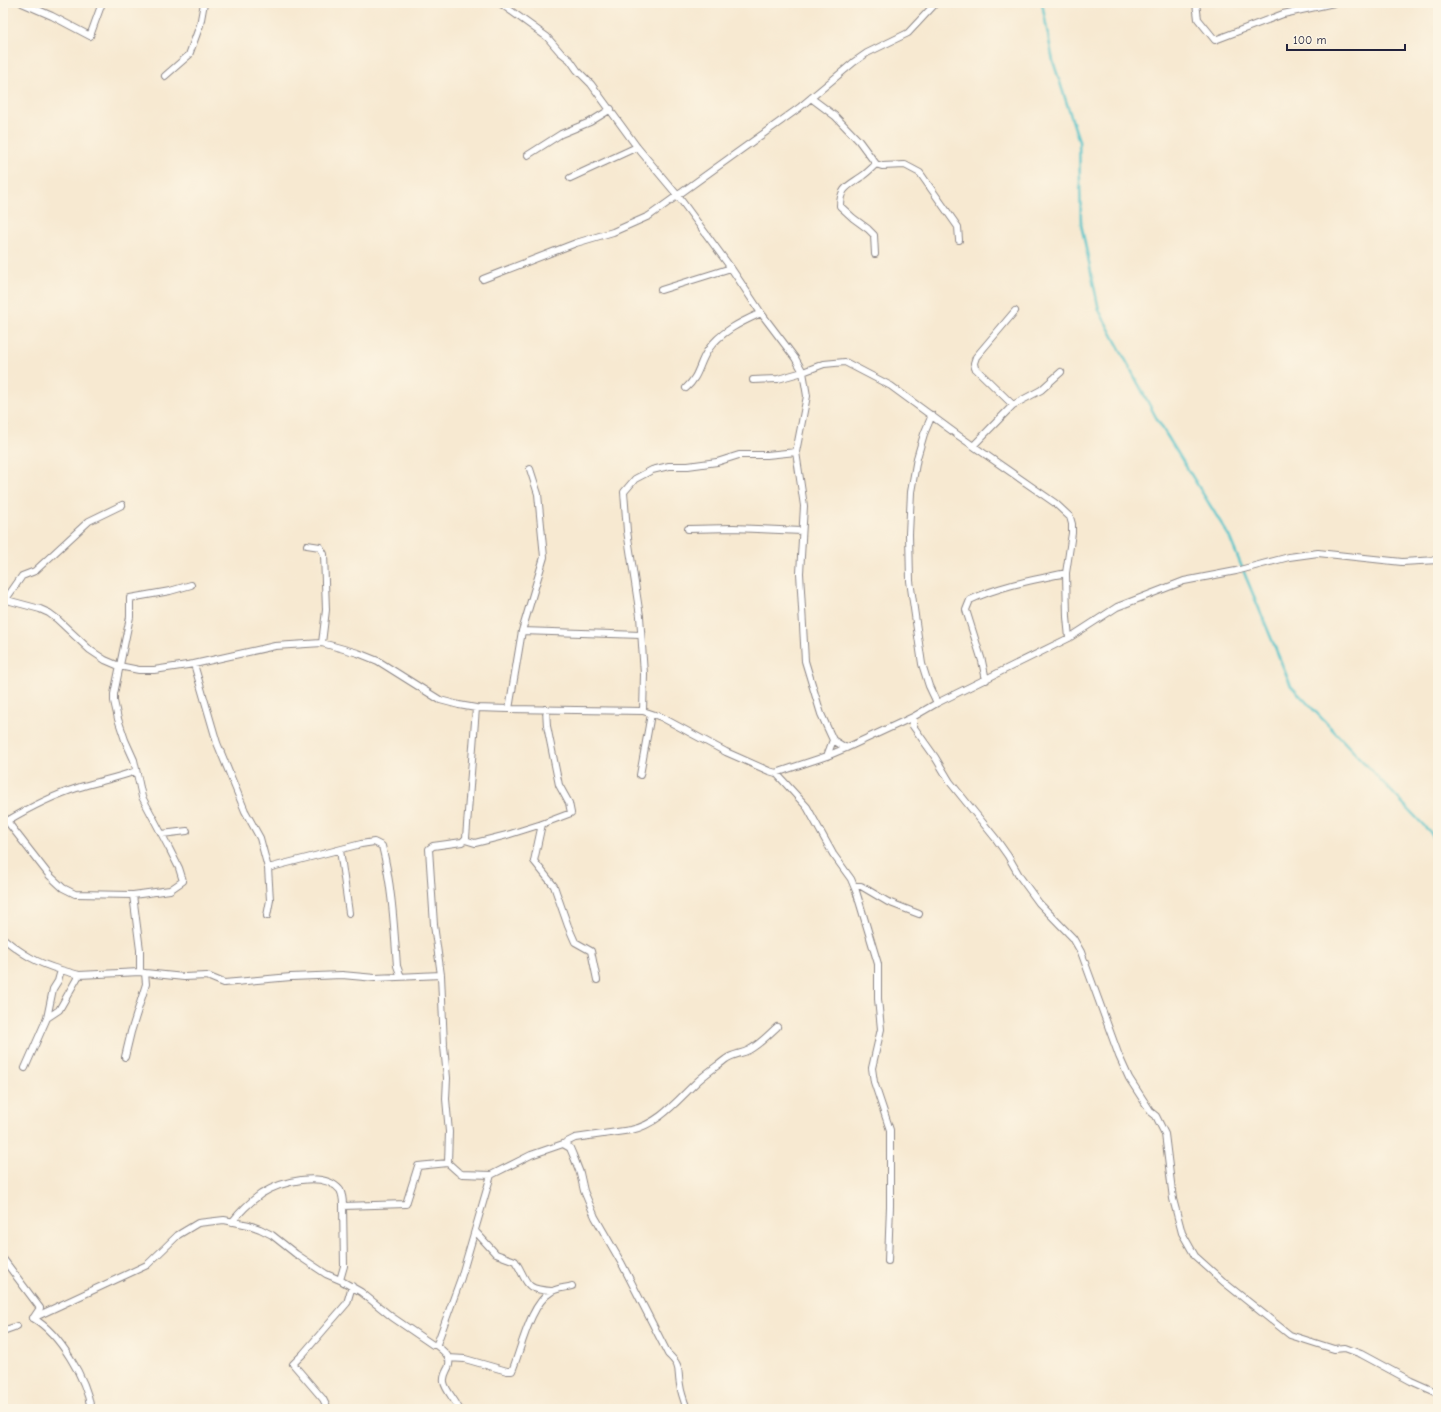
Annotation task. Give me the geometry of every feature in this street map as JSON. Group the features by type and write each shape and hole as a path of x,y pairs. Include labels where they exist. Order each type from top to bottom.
{"street":[{"path":"22,3 52,16 90,36 102,3"},
{"path":"165,76 189,55 200,25 204,3"},
{"path":"500,3 547,37 560,52 570,60 576,70 591,84 637,147 678,196 731,268 761,313 795,358 803,372 807,396 796,452 804,506 800,573 805,660 821,714 833,740 846,748"},
{"path":"483,279 576,243 619,229 649,216 789,116 854,62 867,53 908,32 936,3"},
{"path":"1196,3 1198,19 1215,40 1284,14 1334,3"},
{"path":"811,98 835,116 858,141 876,164 882,166 905,165 920,173 958,227 959,240"},
{"path":"528,155 561,134 590,122 611,110"},
{"path":"570,178 637,147"},
{"path":"875,254 874,235 840,206 840,197 847,186 864,175 876,164"},
{"path":"662,290 731,268"},
{"path":"1013,405 975,368 974,363 976,357 1015,311"},
{"path":"686,388 692,383 697,374 707,350 718,338 731,328 761,313"},
{"path":"753,380 778,379 824,364 845,362 891,386 959,436 974,445 1055,503 1070,517 1072,524 1066,573 1069,638"},
{"path":"974,445 1013,405 1041,390 1061,372"},
{"path":"932,415 924,434 917,458 911,492 909,534 910,581 922,664 929,686 937,703"},
{"path":"644,712 644,674 640,616 624,492 635,479 652,470 669,466 688,466 716,462 739,455 766,455 796,452"},
{"path":"509,709 522,631 544,557 538,494 530,469"},
{"path":"122,505 89,521 35,571 22,576 5,599 49,613 90,650 105,660 119,666 139,670 154,670 194,664 275,646 322,643 358,653 378,661 440,700 476,708 644,712 661,716 726,752 776,773 807,807 833,854 851,879 878,964 878,999 881,1029 872,1068 874,1082 890,1130 888,1260"},
{"path":"688,529 733,528 802,531"},
{"path":"307,545 320,546 324,554 326,610 322,643"},
{"path":"776,773 828,756 913,717 937,703 1069,638 1117,607 1184,581 1236,571 1289,557 1318,553 1402,562 1438,560"},
{"path":"986,680 966,610 970,600 1009,586 1066,573"},
{"path":"136,771 117,778 77,788 5,818 49,875 63,888 75,894 133,895 170,890 183,882 179,868 142,797 134,760 124,740 114,701 114,694 130,617 130,598 170,591 192,585"},
{"path":"522,631 641,635"},
{"path":"194,664 217,743 245,811 260,838 268,868 270,900 267,916"},
{"path":"465,840 476,708"},
{"path":"448,1163 449,1132 446,1099 447,1078 441,975 434,925 429,849 433,846 462,842 465,840 475,843 507,835 571,813 569,803 559,785 547,726 546,709"},
{"path":"640,775 651,714"},
{"path":"913,717 913,726 959,795 996,839 1020,877 1040,903 1073,938 1081,952 1121,1061 1129,1078 1151,1112 1156,1116 1165,1134 1173,1199 1182,1233 1195,1256 1225,1283 1290,1334 1334,1349 1345,1348 1361,1354 1411,1381 1438,1393"},
{"path":"897,724 913,726"},
{"path":"828,756 833,740"},
{"path":"542,824 534,861 554,886 575,942 591,951 597,980"},
{"path":"162,834 187,831"},
{"path":"268,868 361,844 374,842 382,846 386,859 397,966 401,977"},
{"path":"340,850 349,913"},
{"path":"854,886 861,886 888,902 919,914"},
{"path":"125,1057 146,984 143,973 133,895"},
{"path":"3,938 21,953 47,966 79,975 143,973 184,977 207,976 224,983 291,977 342,975 375,978 441,975"},
{"path":"25,1068 47,1018 53,989 58,981 61,970"},
{"path":"47,1018 60,1010 79,975"},
{"path":"344,1205 406,1204 418,1166 448,1163 462,1174 490,1174 531,1155 563,1144 575,1138 640,1128 649,1124 679,1101 708,1072 728,1058 756,1045 777,1027"},
{"path":"563,1144 570,1148 580,1173 584,1191 595,1218 622,1264 668,1354 676,1361 679,1369 679,1384 687,1409"},
{"path":"436,1345 445,1325 461,1278 490,1174"},
{"path":"232,1222 251,1202 262,1194 284,1183 313,1179 326,1181 333,1184 341,1192 344,1205 342,1206 344,1266 340,1280"},
{"path":"33,1318 147,1265 178,1235 198,1223 224,1220 249,1225 272,1235 326,1274 352,1286 433,1345 436,1345 447,1355 449,1367 445,1373 444,1382 459,1409"},
{"path":"475,1231 496,1254 515,1261 528,1286 534,1289 551,1291 572,1286"},
{"path":"4,1260 40,1308 33,1318"},
{"path":"328,1409 323,1399 293,1364 347,1303 352,1286"},
{"path":"448,1358 465,1360 512,1371 533,1315 542,1300 551,1291"},
{"path":"33,1318 40,1322 62,1346 76,1369 85,1388 91,1409"},
{"path":"3,1331 17,1326"}],"waterway":[{"path":"1042,3 1053,61 1079,141 1081,224 1099,310 1158,421 1229,536 1291,686 1430,832 1438,845"}]}
